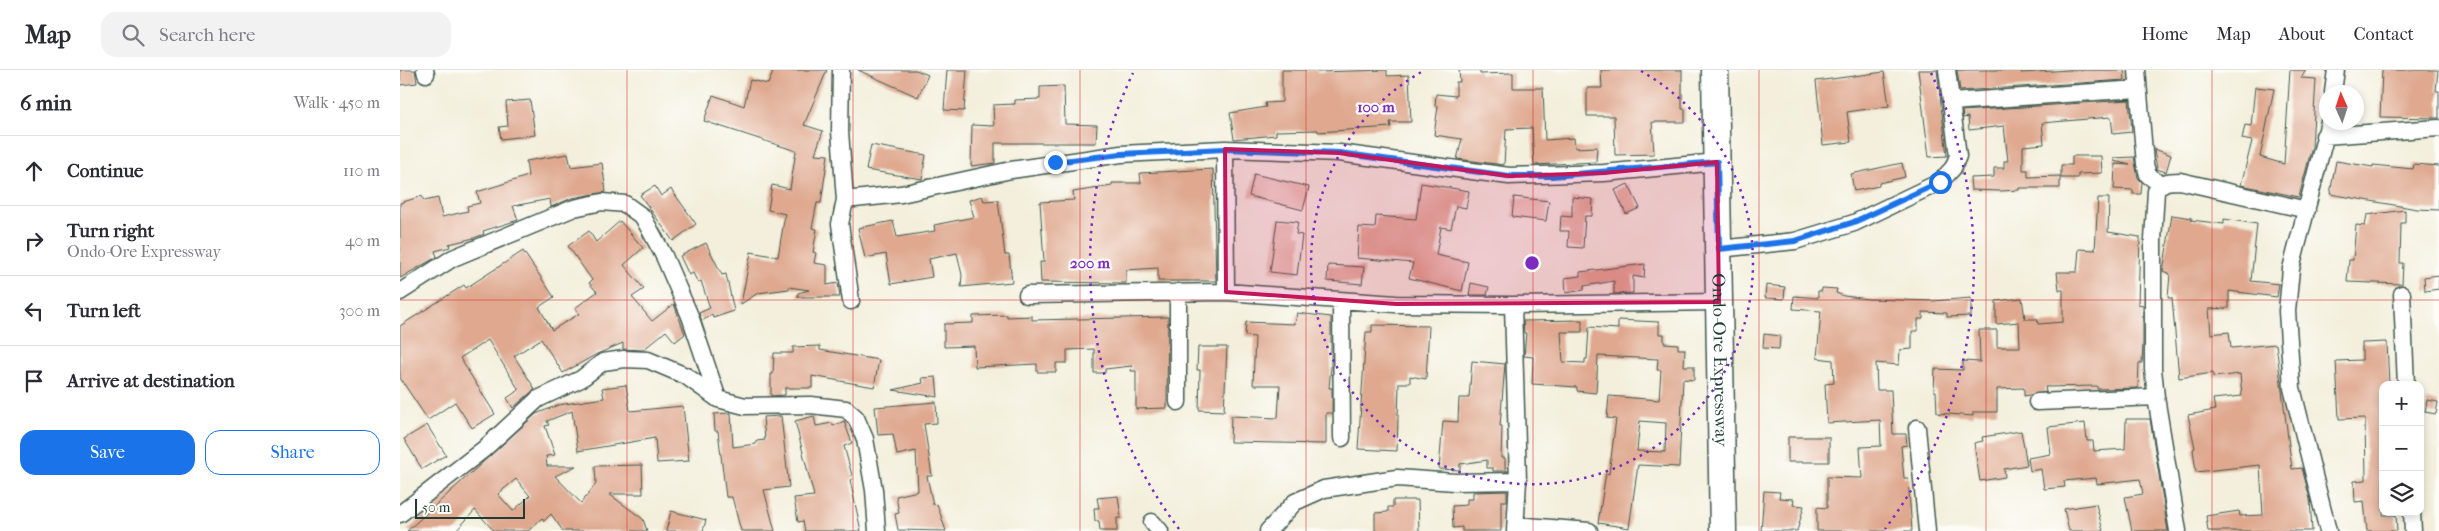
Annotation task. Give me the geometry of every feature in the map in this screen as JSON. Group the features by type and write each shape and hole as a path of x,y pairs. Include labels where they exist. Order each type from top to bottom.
{"main road":[{"name":"Ondo-Ore Expressway","path":"1715,70 1723,531"}],"street":[{"path":"841,70 840,131 846,200 840,224 850,301"},
{"path":"1719,249 1795,241 1854,222 1940,182 1953,168 1958,156 1947,70"},
{"path":"2137,70 2145,164 2148,175 2160,184 2180,180 2307,210"},
{"path":"2334,85 2336,70"},
{"path":"1951,102 2138,89"},
{"path":"2364,129 2439,128"},
{"path":"2327,130 2291,269 2287,311 2288,350 2292,388 2328,531"},
{"path":"846,200 901,194 1055,162 1121,154 1225,149 1339,153 1509,176 1604,173 1717,162"},
{"path":"1225,149 1226,292"},
{"path":"2160,184 2156,191 2153,240 2152,338 2156,396 2178,531"},
{"path":"400,292 452,258 574,208 602,202 625,204 643,217 664,256 690,316 718,399"},
{"path":"1178,292 1178,402"},
{"path":"1027,294 1226,292 1340,301 1513,305 1719,302"},
{"path":"2402,294 2406,381"},
{"path":"1340,301 1342,438"},
{"path":"1513,305 1518,481 1515,528 1589,531"},
{"path":"400,514 484,449 538,399 581,378 603,362 624,359 648,360 686,376 718,399 745,406 810,405 846,409 856,418 865,440 874,490 877,531"},
{"path":"2038,402 2156,396"},
{"path":"1917,428 1927,531"},
{"path":"1268,531 1295,502 1324,488 1397,478 1455,482 1518,481"},
{"path":"2412,516 2413,531"}],"highlighted area":[{"path":"1225,149 1339,153 1509,176 1604,173 1717,162 1719,302 1396,304 1226,292"}],"building":[{"path":"400,70 415,70 417,83 400,85"},
{"path":"774,70 827,70 804,125 823,131 815,154 828,155 821,203 817,203 812,228 817,229 813,252 816,253 814,263 827,265 827,285 838,283 840,297 798,297 798,293 809,290 789,287 789,289 758,293 741,304 751,252 778,257 785,214 768,210 772,185 790,189 796,151 704,121 713,95 744,106 750,80 768,84"},
{"path":"858,70 916,70 928,75 918,97"},
{"path":"947,70 967,70 964,111 944,110"},
{"path":"1282,70 1317,70 1317,72 1387,70 1387,76 1409,75 1411,122 1390,122 1391,127 1318,132 1318,130 1276,131 1276,135 1234,139 1230,113 1266,107 1265,103 1282,102"},
{"path":"1459,70 1480,70 1480,74 1513,73 1513,88 1543,88 1545,140 1574,138 1575,148 1597,147 1596,162 1534,165 1532,128 1506,129 1504,165 1457,159 1462,139 1434,135 1438,106 1435,106 1436,94 1456,96 1456,82 1460,82"},
{"path":"1601,70 1682,70 1682,109 1685,109 1685,122 1652,122 1654,154 1615,155 1614,116 1587,116 1587,88 1602,88"},
{"path":"1918,70 1937,70 1947,156 1929,157"},
{"path":"1957,70 2021,70 2021,73 2069,70 2124,70 2125,80 1960,91"},
{"path":"2290,70 2306,70 2301,78 2316,79 2312,147 2299,197 2241,185 2252,141 2242,139 2245,125 2251,126 2255,87 2274,89 2260,157 2284,164"},
{"path":"2382,70 2438,70 2436,91 2439,91 2439,118 2380,117"},
{"path":"1884,72 1889,106 1847,112 1851,142 1823,145 1816,81"},
{"path":"1064,86 1065,124 1097,125 1096,143 995,143 995,163 971,166 972,125 994,126 993,105 1015,104 1015,100 1040,99 1040,87"},
{"path":"530,100 535,135 501,139 499,127 508,126 506,102"},
{"path":"2129,100 2132,132 2113,134 2111,117 2042,123 2044,144 2023,146 2023,170 2028,170 2028,177 2060,176 2060,188 2019,188 2019,190 2001,191 1971,190 1970,178 1994,177 1994,168 2004,168 2004,161 2008,161 2004,126 1969,130 1968,117 1963,118 1962,111"},
{"path":"871,145 926,155 922,179 866,170"},
{"path":"2154,149 2171,155 2166,172 2157,169"},
{"path":"568,154 571,167 602,163 606,192 572,198 551,207 550,199 513,206 518,220 483,231 484,234 474,238 449,244 450,247 435,251 437,257 400,278 400,203 422,196 424,201 438,198 442,217 468,211 467,206 480,203 477,192 528,176 526,161"},
{"path":"2072,156 2101,156 2102,173 2078,174 2078,178 2061,178 2061,165 2072,165"},
{"path":"2134,157 2138,178 2142,182 2141,194 2133,194 2133,190 2114,189 2115,164 2130,165 2114,161 2114,158"},
{"path":"2336,161 2373,167 2373,165 2413,169 2414,164 2439,166 2439,210 2417,209 2330,194"},
{"path":"1902,163 1905,177 1879,183 1879,186 1854,191 1851,174"},
{"path":"1213,169 1216,281 1158,281 1158,268 1126,270 1126,283 1041,282 1040,262 1044,262 1040,202 1074,200 1073,192 1112,186 1112,183 1141,183 1140,173"},
{"path":"1254,174 1309,187 1303,210 1249,196"},
{"path":"1421,183 1469,191 1466,208 1456,206 1451,229 1441,227 1436,255 1468,262 1462,291 1409,278 1413,263 1357,258 1359,227 1375,228 1376,216 1416,219"},
{"path":"1628,184 1640,208 1626,214 1615,190"},
{"path":"655,186 661,196 671,189 696,224 673,241 640,195"},
{"path":"982,196 984,201 998,200 1005,255 1009,255 1012,282 961,287 962,275 957,253 929,259 932,277 891,284 886,254 865,258 858,228 893,221 897,237 935,231 934,225 974,217 969,200"},
{"path":"1514,197 1549,201 1546,221 1512,217"},
{"path":"1572,197 1593,199 1592,216 1585,216 1583,248 1568,247 1569,231 1560,231 1561,216 1572,217"},
{"path":"2098,198 2109,198 2108,232 2140,237 2138,304 2143,305 2143,344 2142,363 2139,363 2138,388 2097,389 2097,386 2045,387 2046,392 2024,396 2024,388 1997,389 1997,412 1973,412 1973,416 1937,413 1936,391 1934,391 1935,369 1963,370 1963,361 1980,362 1979,330 1997,330 1997,347 2020,347 2019,322 1996,324 1996,301 2022,298 2025,319 2037,319 2038,324 2063,322 2063,290 2059,290 2057,272 2077,272 2079,249 2095,250"},
{"path":"2405,210 2405,223 2401,223 2400,263 2403,263 2402,284 2347,282 2349,260 2353,260 2356,225 2365,226 2367,215"},
{"path":"2172,215 2192,218 2191,220 2224,224 2224,219 2257,224 2251,281 2279,284 2277,297 2229,291 2229,308 2209,309 2211,334 2229,332 2231,348 2276,344 2292,469 2302,468 2310,499 2312,531 2208,531 2206,516 2239,511 2240,516 2263,515 2260,465 2196,472 2193,449 2195,448 2188,415 2215,410 2213,399 2242,396 2240,374 2213,377 2213,373 2179,378 2172,298 2168,298 2170,274 2163,271"},
{"path":"1277,220 1298,222 1296,234 1302,235 1297,275 1270,272"},
{"path":"620,221 643,248 624,265 644,289 632,297 652,321 674,304 685,334 675,342 666,331 643,350 623,349 623,343 597,354 563,373 541,339 514,356 535,389 513,408 507,398 519,390 488,340 460,358 495,414 472,428 455,402 428,420 400,378 400,326 464,285 466,288 523,251 554,297 539,307 552,330 579,314 575,308 597,292 589,283 592,280 568,246 589,231 596,242"},
{"path":"706,243 722,275 726,274 734,311 713,318 712,314 702,321 699,313 710,308 701,281 698,283 693,273 689,275 680,256"},
{"path":"1645,264 1644,278 1633,276 1633,293 1614,294 1614,281 1584,286 1584,290 1566,293 1565,278 1580,276 1580,272"},
{"path":"1328,265 1364,267 1362,284 1327,281"},
{"path":"2439,275 2439,289 2425,291 2424,277"},
{"path":"1471,283 1489,287 1487,295 1469,295"},
{"path":"1766,285 1785,287 1784,299 1765,298"},
{"path":"1822,288 1837,289 1836,293 1844,296 1868,299 1934,301 1971,298 1971,316 1947,317 1947,313 1923,312 1923,319 1918,319 1918,331 1912,331 1912,349 1900,350 1899,365 1876,363 1877,390 1891,390 1893,434 1906,434 1907,445 1901,446 1904,478 1908,478 1912,531 1817,531 1817,507 1827,508 1827,477 1862,478 1860,447 1881,446 1880,420 1827,423 1825,384 1834,383 1833,360 1817,358 1821,311 1793,309 1794,296 1818,298 1818,291 1822,291"},
{"path":"1297,313 1331,317 1329,388 1332,388 1332,413 1326,413 1326,444 1230,442 1231,416 1278,418 1280,385 1253,385 1255,337 1245,336 1246,322 1295,324"},
{"path":"1007,315 1007,317 1032,316 1032,320 1168,317 1167,408 1136,409 1136,371 1131,371 1132,366 1105,369 1105,373 1094,373 1094,349 1067,350 1067,363 1056,363 1056,372 1037,372 1037,364 975,367 974,346 944,347 944,324 973,323 973,316"},
{"path":"1582,320 1582,332 1561,332 1563,362 1585,363 1585,359 1587,359 1589,327 1618,329 1618,320 1659,322 1659,334 1664,334 1664,343 1678,344 1678,349 1685,349 1684,366 1694,366 1694,380 1683,379 1679,467 1638,465 1629,528 1598,523 1606,473 1609,474 1616,419 1607,418 1609,396 1659,400 1661,370 1657,370 1658,359 1598,356 1596,393 1577,391 1577,387 1532,384 1533,357 1524,356 1526,333 1524,333 1523,321","holes":["1640,421 1666,423 1665,452 1637,451"]},
{"path":"1372,325 1429,326 1426,379 1410,376 1410,383 1399,383 1397,451 1358,449 1366,332 1372,332"},
{"path":"1764,334 1780,336 1779,349 1763,348"},
{"path":"2387,342 2389,381 2379,381 2379,516 2396,516 2397,531 2367,531 2364,501 2355,502 2354,481 2366,480 2365,418 2339,419 2336,361 2362,360 2362,343"},
{"path":"820,346 820,350 879,360 874,387 812,376 812,388 785,388 785,395 771,396 771,374 773,374 774,353 793,353 793,347"},
{"path":"1198,347 1227,347 1224,411 1199,410 1200,370 1197,370"},
{"path":"1472,361 1505,364 1500,426 1502,426 1501,458 1505,458 1505,471 1493,471 1493,468 1487,468 1487,460 1460,464 1460,470 1439,469 1443,421 1458,422 1459,398 1469,398"},
{"path":"936,377 938,397 893,390 923,383 922,378"},
{"path":"626,385 630,411 683,406 689,461 657,463 655,438 578,451 572,411 547,421 549,425 545,426 555,455 546,456 547,466 576,466 555,476 581,503 596,484 595,466 642,465 643,494 609,494 643,519 647,531 563,531 551,514 544,521 542,518 528,531 494,531 475,510 456,531 407,531 536,414 558,405 604,398 602,388","holes":["516,479 530,496 513,511 498,494"]},
{"path":"2427,400 2438,402 2436,414 2425,412"},
{"path":"936,402 937,423 924,424 932,476 927,476 933,505 937,504 946,531 898,530 895,514 899,513 896,496 918,491 916,451 897,455 893,434 878,435 875,407"},
{"path":"731,413 733,447 756,444 756,441 765,440 763,417 781,416 789,487 764,490 775,531 741,531 732,497 726,497 718,431 715,431 714,414"},
{"path":"814,416 816,426 832,423 833,426 844,421 852,443 844,446 853,479 850,480 861,531 805,531 803,521 798,522 794,498 814,496 795,421"},
{"path":"2126,419 2150,419 2168,531 2132,531 2125,497 2143,494 2140,479 2097,484 2096,478 2064,481 2065,487 2044,489 2041,469 2030,471 2028,458 2051,454 2048,427 2085,423 2087,441 2093,441 2094,451 2125,449"},
{"path":"427,425 446,455 422,469 404,439"},
{"path":"2021,431 2027,465 2004,469 2005,477 1980,481 1974,443 1983,441 1982,437"},
{"path":"1788,437 1829,437 1829,462 1788,462"},
{"path":"1507,491 1507,501 1501,501 1501,531 1462,531 1462,527 1453,528 1452,506 1467,505 1467,499 1473,499 1473,492"},
{"path":"1764,491 1780,492 1779,498 1794,499 1793,505 1804,506 1797,531 1761,531"},
{"path":"1118,496 1121,518 1117,518 1117,531 1100,531 1099,521 1095,521 1094,508 1099,508 1097,498"},
{"path":"1393,500 1418,500 1419,531 1375,531 1375,513 1388,512 1388,507 1393,507"},
{"path":"2096,504 2103,531 2069,531 2064,509"},
{"path":"671,511 706,520 703,531 666,531"}],"route":[{"path":"1055,162 1121,154 1225,149 1339,153 1509,176 1552,176 1717,162 1719,249 1795,241 1854,222 1940,182"}]}
